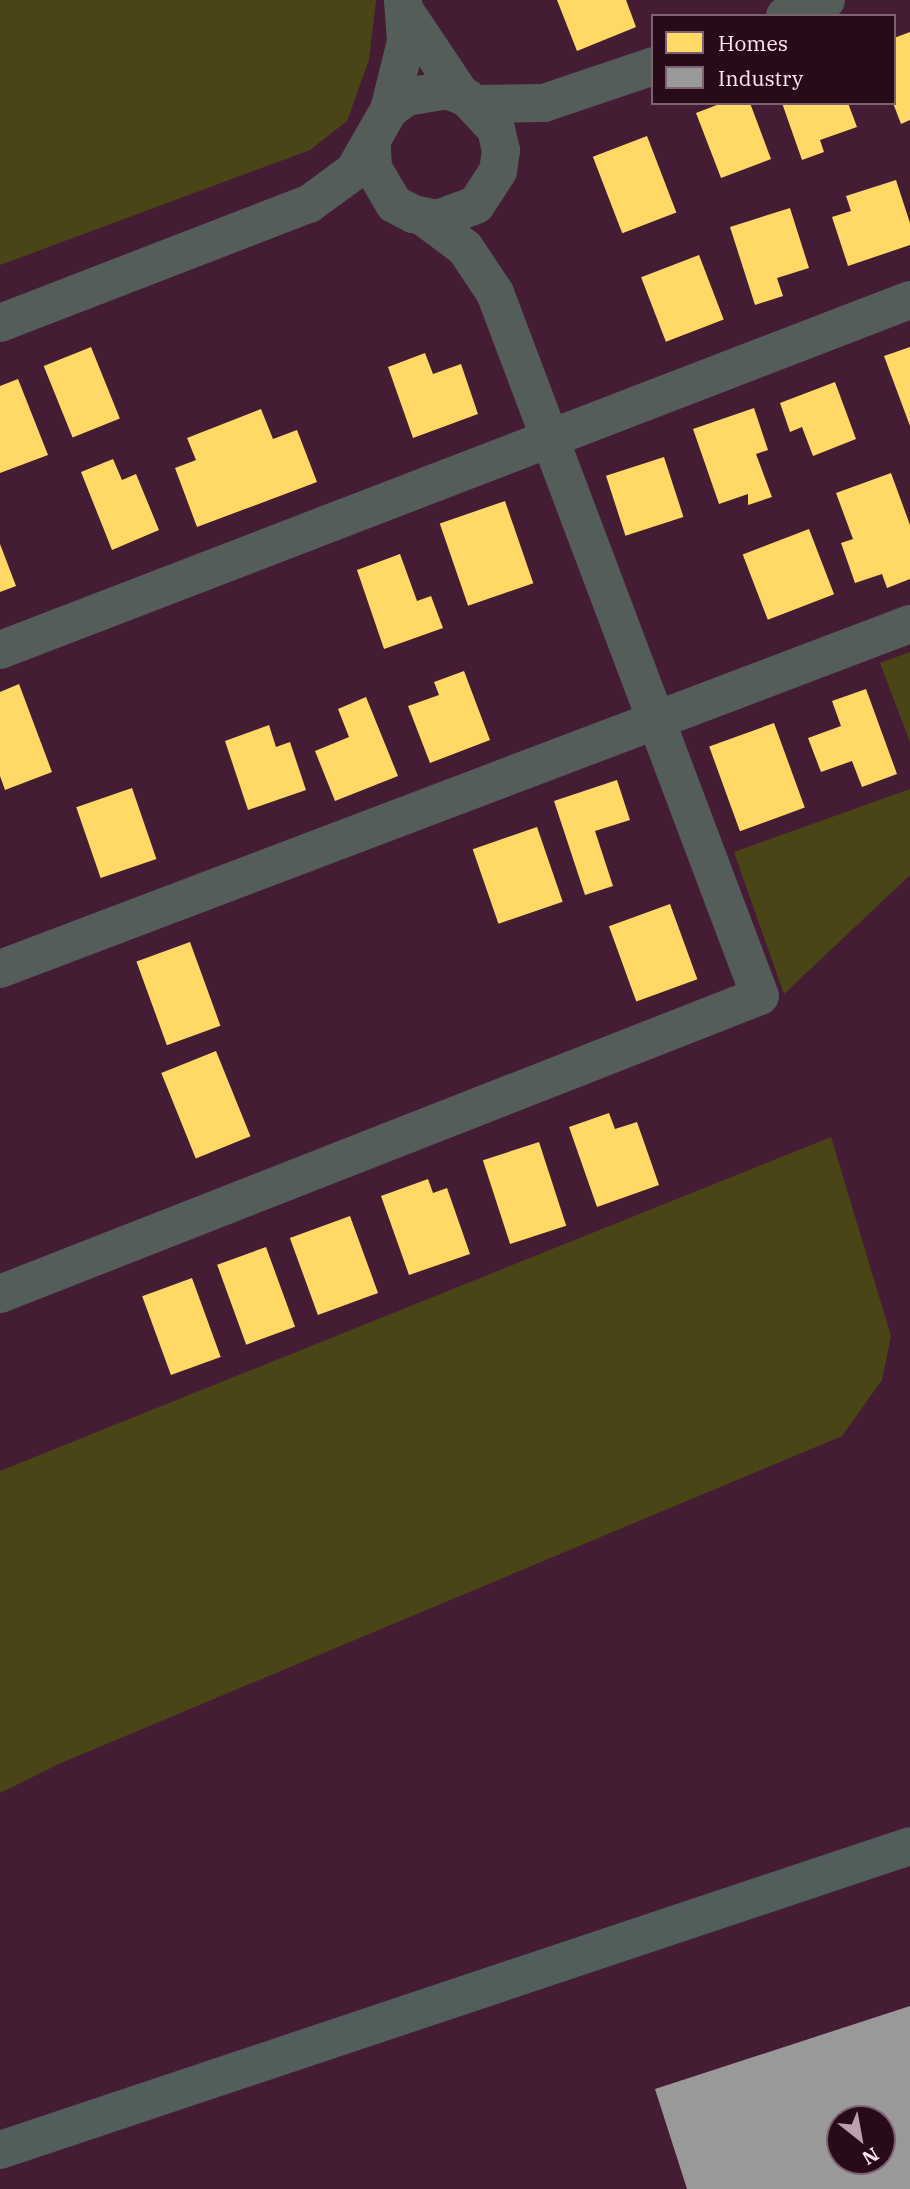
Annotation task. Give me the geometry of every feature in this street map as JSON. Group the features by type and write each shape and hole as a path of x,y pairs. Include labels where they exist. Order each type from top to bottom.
{"street":[{"path":"790,14 826,0"},
{"path":"0,1294 760,996 495,293 488,247 494,180 501,150 496,128 469,100 404,5"},
{"path":"0,323 309,204 354,171 372,147 389,110 404,51 404,5"},
{"path":"389,110 426,90 469,100 544,103 571,97 651,67"},
{"path":"309,204 361,200 409,211 457,215 475,205 517,142 571,97"},
{"path":"372,147 373,169 409,211 465,248 495,293"},
{"path":"0,650 910,300"},
{"path":"0,969 910,624"},
{"path":"0,2150 910,1846"}],"shaded area":[{"path":"0,0 376,0 369,60 347,121 310,150 0,265"},
{"path":"910,652 910,742 880,663"},
{"path":"910,789 910,875 784,994 734,852"},
{"path":"831,1137 891,1336 882,1380 842,1436 61,1763 0,1793 0,1471"}],"building: Homes":[{"path":"557,0 626,0 636,27 577,51"},
{"path":"910,32 910,120 901,124 894,105 896,105 896,37"},
{"path":"717,105 751,105 771,159 721,178 696,113"},
{"path":"783,105 849,105 857,127 820,140 824,152 802,160"},
{"path":"647,136 676,213 622,233 593,157"},
{"path":"896,180 910,223 910,245 848,266 832,217 851,211 846,196"},
{"path":"790,208 809,268 777,278 783,296 755,305 730,227"},
{"path":"699,255 724,319 666,342 641,277"},
{"path":"91,347 120,418 73,437 44,366"},
{"path":"910,347 910,426 884,356"},
{"path":"425,353 433,374 461,364 478,414 413,438 388,367"},
{"path":"18,379 48,455 0,473 0,386"},
{"path":"835,382 856,439 813,456 802,427 790,432 780,403"},
{"path":"754,408 768,450 756,454 772,497 748,505 748,494 719,504 693,429"},
{"path":"261,409 273,439 297,430 317,482 197,527 175,468 196,460 187,438"},
{"path":"664,457 683,517 625,536 606,476"},
{"path":"113,459 122,480 136,474 159,530 112,550 81,472"},
{"path":"891,473 910,525 910,579 887,588 882,574 855,583 841,543 853,539 836,493"},
{"path":"505,501 533,583 468,606 440,523"},
{"path":"809,529 834,594 768,620 743,554"},
{"path":"0,544 16,586 0,592"},
{"path":"400,554 417,601 431,596 443,628 384,649 357,570"},
{"path":"464,671 490,740 430,763 408,706 439,695 434,682"},
{"path":"19,684 52,772 5,790 0,776 0,692"},
{"path":"866,689 897,774 862,787 852,761 821,772 808,738 841,726 832,701"},
{"path":"366,697 398,776 335,801 315,751 349,737 338,709"},
{"path":"774,723 805,808 740,831 709,747"},
{"path":"269,725 276,747 290,742 306,790 248,810 225,741"},
{"path":"617,780 630,820 595,831 613,886 585,895 554,801"},
{"path":"132,788 156,859 101,878 76,807"},
{"path":"537,827 563,902 498,924 473,849"},
{"path":"670,904 697,979 636,1001 609,926"},
{"path":"190,942 220,1026 167,1045 136,961"},
{"path":"216,1051 250,1136 196,1158 161,1073"},
{"path":"609,1113 615,1129 637,1122 659,1185 597,1207 569,1127"},
{"path":"539,1142 566,1226 510,1244 483,1160"},
{"path":"428,1179 433,1193 447,1188 470,1254 409,1275 381,1196"},
{"path":"350,1216 378,1293 318,1315 290,1238"},
{"path":"266,1247 295,1327 246,1345 217,1265"},
{"path":"192,1278 221,1357 171,1375 142,1296"}],"building: Industry":[{"path":"910,2006 910,2189 687,2189 655,2089"}]}
